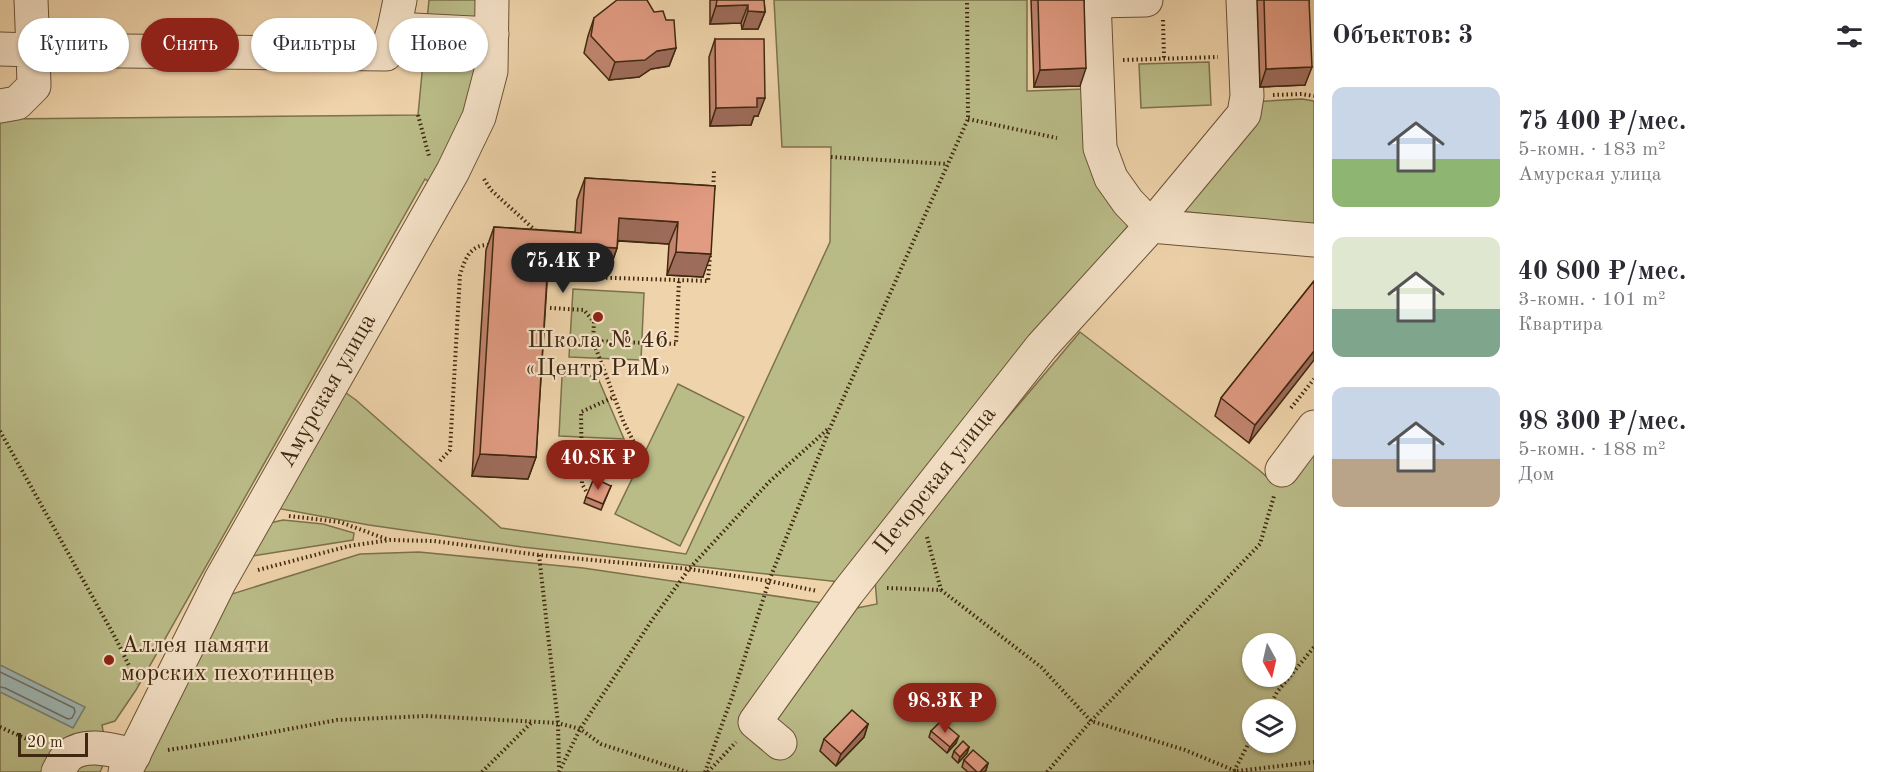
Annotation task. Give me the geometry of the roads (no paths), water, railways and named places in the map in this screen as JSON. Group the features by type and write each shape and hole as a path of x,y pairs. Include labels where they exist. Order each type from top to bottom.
{"street":[{"path":"31,0 32,18"},
{"name":"Амурская улица","path":"130,764 220,581 453,171 480,117 491,71 492,0"},
{"name":"Печорская улица","path":"780,743 755,722 848,592 1042,346 1151,226 1244,114 1247,96 1244,0"},
{"path":"1154,6 1094,1 1100,148 1111,178 1128,202 1151,226 1314,240"},
{"path":"129,51 386,54 397,14 492,34"},
{"path":"0,49 18,50"},
{"path":"0,106 17,103 34,86 34,72"},
{"path":"1282,470 1314,427"},
{"path":"62,765 81,749 106,749 130,764"}],"water":[{"path":"0,665 85,707 73,728 0,692"}],"place":[{"name":"Школа № 46 «Центр РиМ»","path":"598,317"},
{"name":"Аллея памяти морских пехотинцев","path":"109,660"}]}
